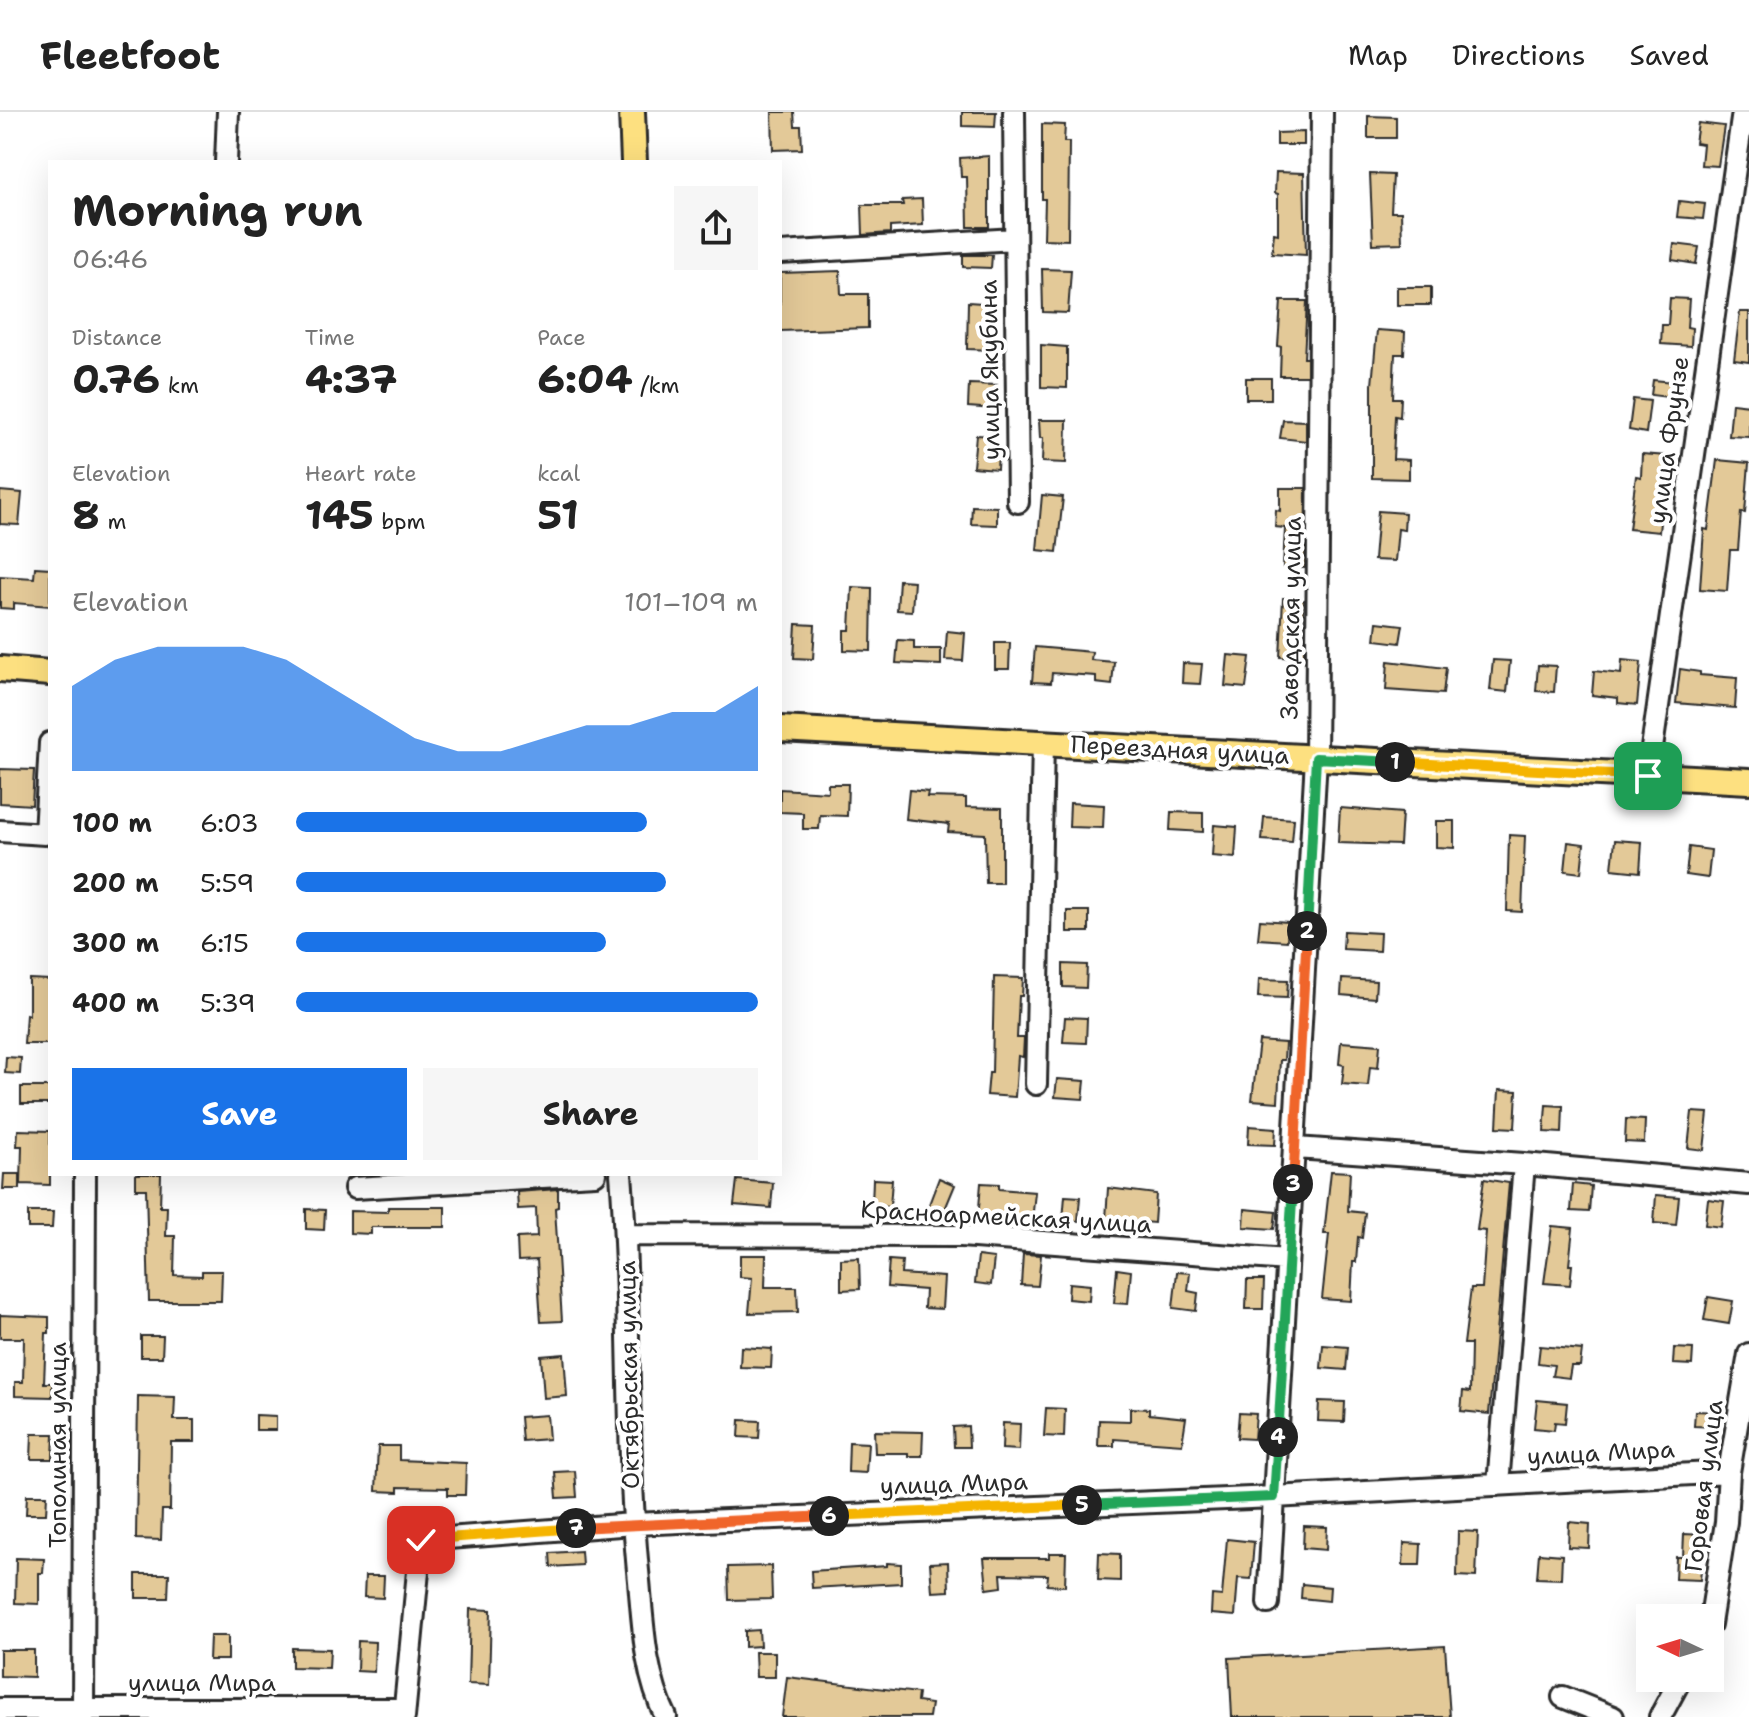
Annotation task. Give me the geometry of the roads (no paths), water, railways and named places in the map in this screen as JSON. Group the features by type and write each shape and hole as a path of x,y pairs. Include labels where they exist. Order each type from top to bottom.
{"main road":[{"path":"632,112 634,160"},
{"path":"0,669 48,673"},
{"name":"Переездная улица","path":"782,729 1749,781"}],"street":[{"path":"226,160 228,112"},
{"name":"улица Якубина","path":"1014,112 1018,502"},
{"name":"Заводская улица","path":"1268,1603 1316,758 1322,112"},
{"name":"улица Фрунзе","path":"1648,776 1743,112"},
{"path":"782,253 1015,239"},
{"name":"Переездная улица","path":"1036,1084 1043,742"},
{"path":"0,831 45,834 48,779"},
{"path":"1296,1148 1749,1184"},
{"path":"1498,1485 1524,1164"},
{"name":"Тополиная улица","path":"83,1713 85,1176"},
{"path":"355,1188 561,1176"},
{"name":"Октябрьская улица","path":"621,1176 626,1235 633,1524 646,1652 666,1717"},
{"name":"Красноармейская улица","path":"626,1235 961,1236 1287,1260"},
{"name":"Горовая улица","path":"1713,1604 1726,1522 1729,1472 1749,1354"},
{"name":"улица Мира","path":"0,1709 83,1713 404,1713 421,1540 633,1524 1274,1497 1729,1472"},
{"path":"1660,1717 1673,1692"},
{"path":"1563,1697 1613,1717"}]}
